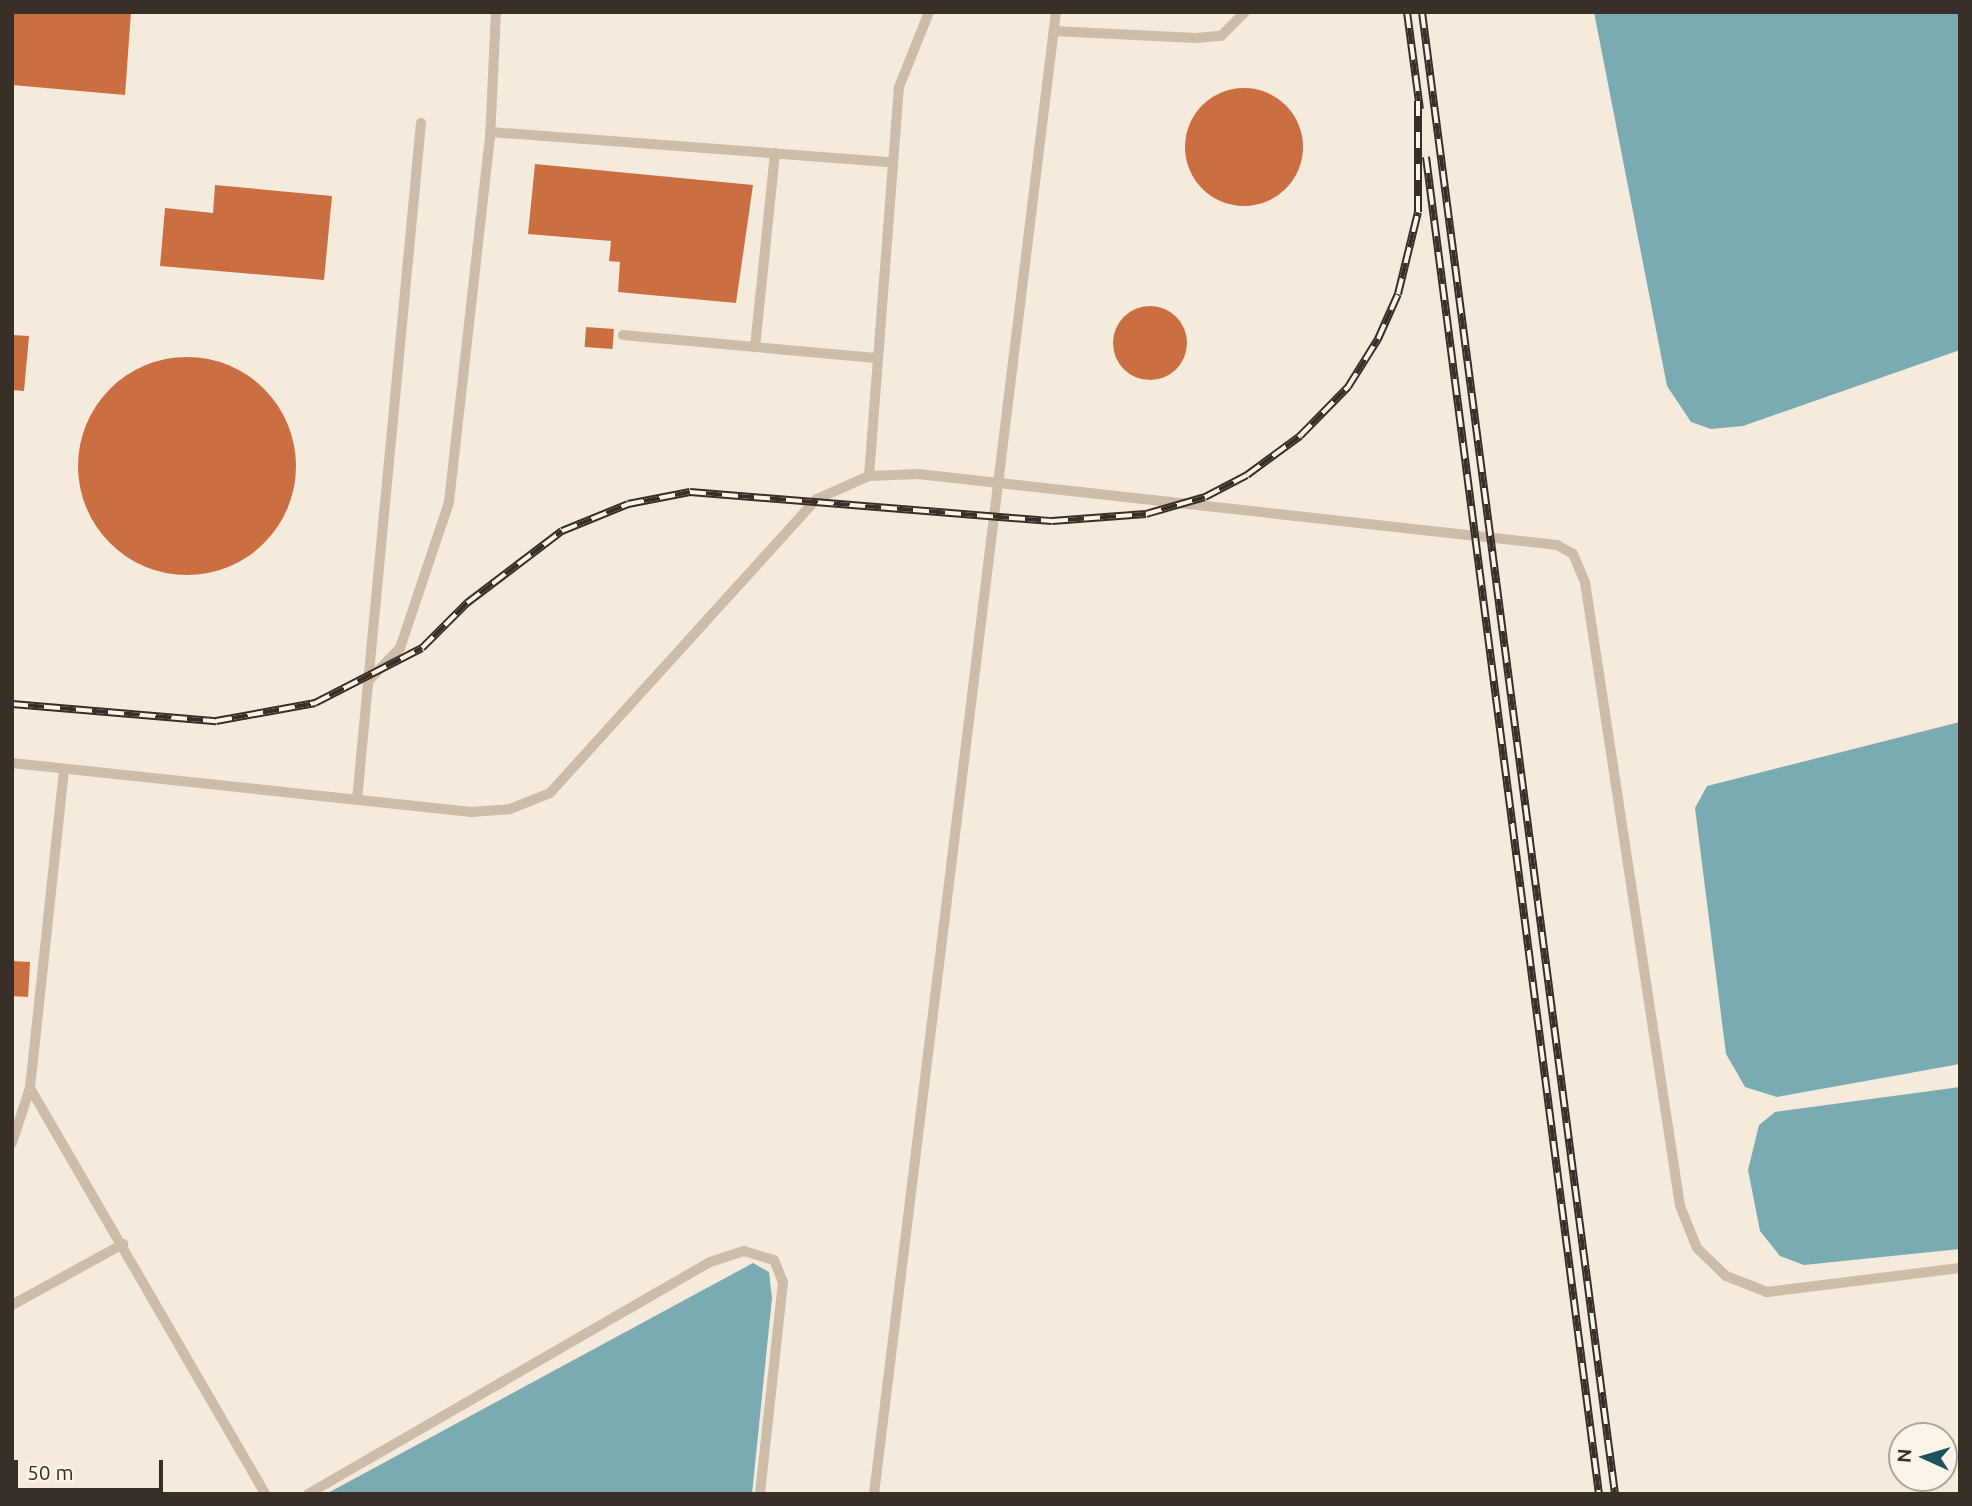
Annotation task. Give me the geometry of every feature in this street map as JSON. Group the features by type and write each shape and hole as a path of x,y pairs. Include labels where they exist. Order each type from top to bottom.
{"lane":[{"path":"369,680 400,648 449,502 490,132 496,12"},
{"path":"869,476 891,162 899,87 929,12"},
{"path":"874,1494 1056,12"},
{"path":"1054,31 1196,38 1222,36 1245,12"},
{"path":"357,800 421,123"},
{"path":"490,132 891,162"},
{"path":"755,347 775,153"},
{"path":"623,335 876,358"},
{"path":"12,763 471,812 510,809 550,793 817,499 869,476 918,474 1557,545 1573,554 1585,582 1681,1206 1697,1248 1726,1276 1767,1292 1960,1268"},
{"path":"12,1154 30,1088 64,769"},
{"path":"30,1088 123,1244 265,1494"},
{"path":"12,1305 123,1244"},
{"path":"308,1494 710,1262 744,1251 774,1260 783,1282 760,1494"}],"water":[{"path":"1594,12 1960,12 1960,350 1743,426 1711,429 1691,422 1667,386"},
{"path":"1960,722 1960,1064 1777,1097 1745,1087 1726,1054 1695,808 1707,786"},
{"path":"1960,1087 1960,1249 1804,1265 1780,1256 1760,1231 1748,1170 1759,1125 1775,1112"},
{"path":"753,1263 769,1272 772,1298 752,1494 326,1494"}],"building":[{"path":"12,12 131,12 125,95 12,85"},
{"path":"1244,88 1267,92 1286,105 1299,124 1303,147 1299,170 1286,189 1267,202 1244,206 1221,202 1202,189 1189,170 1185,147 1189,124 1202,105 1221,92"},
{"path":"535,164 753,185 736,303 618,292 620,262 609,261 611,241 528,234"},
{"path":"215,185 332,196 324,280 160,266 165,208 213,213"},
{"path":"1150,306 1171,312 1181,322 1187,343 1181,364 1171,374 1150,380 1129,374 1119,364 1113,343 1119,322 1129,312"},
{"path":"586,327 614,329 613,349 585,347"},
{"path":"12,335 29,336 24,391 12,390"},
{"path":"198,357 229,365 248,375 264,389 278,405 288,424 296,466 288,508 278,527 264,543 248,557 229,567 198,575 176,575 145,567 126,557 96,527 86,508 80,487 78,455 86,424 96,405 126,375 145,365 166,359"},
{"path":"12,961 30,962 28,997 12,996"}],"railway":[{"path":"1407,12 1420,109"},
{"path":"1422,12 1615,1494"},
{"path":"12,704 216,721 315,703 422,648 467,603 562,531 628,504 690,492 1052,521 1146,514 1205,497 1247,475 1300,436 1348,387 1378,339 1398,294 1418,212 1418,101"},
{"path":"1426,157 1599,1494"}]}
